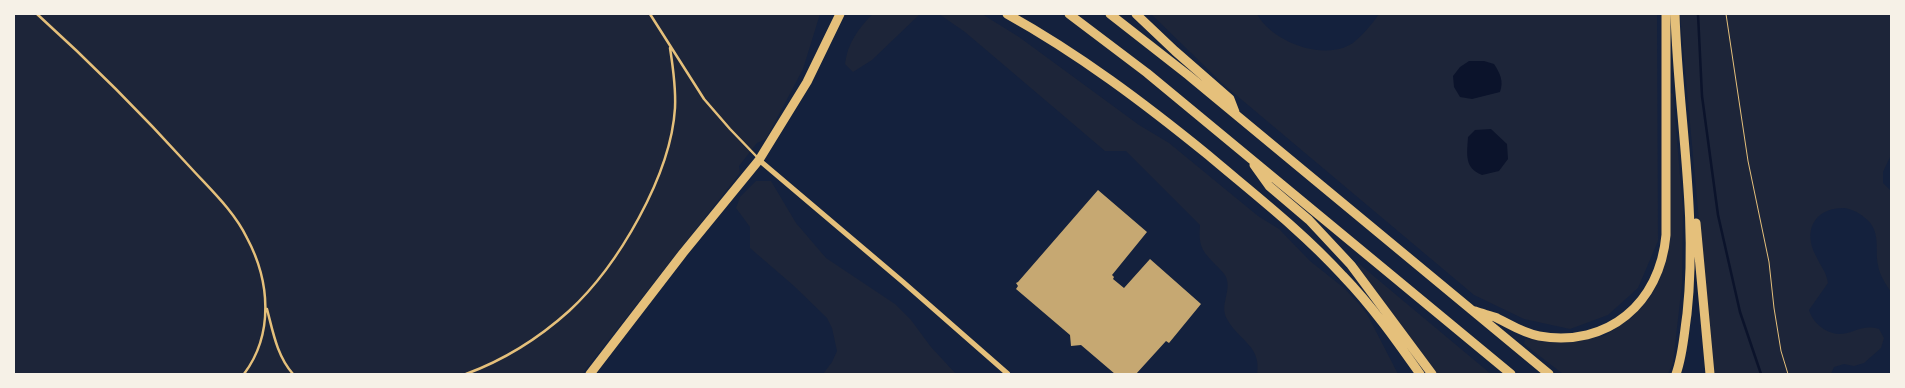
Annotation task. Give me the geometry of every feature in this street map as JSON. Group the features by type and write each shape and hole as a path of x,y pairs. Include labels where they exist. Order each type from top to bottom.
{"highway":[{"path":"590,374 683,253 759,160 798,98 840,14"},
{"path":"1007,14 1066,49 1123,88 1290,224 1353,287 1420,374"},
{"path":"1069,14 1131,60 1511,374"},
{"path":"1110,14 1159,51 1549,374"},
{"path":"1136,14 1230,99 1236,115"},
{"path":"1470,310 1497,318 1512,327 1533,335 1553,337 1575,336 1598,332 1614,325 1634,310 1650,290 1661,267 1666,236 1666,14"},
{"path":"1675,14 1686,144 1690,227 1690,268 1684,340 1676,374"},
{"path":"1686,144 1710,374"},
{"path":"1247,155 1269,186 1314,225 1351,265 1432,374"}],"street":[{"path":"759,160 904,282 1008,374"}],"lane":[{"path":"37,14 165,139 240,224 255,255 279,351 293,374"},
{"path":"650,14 704,99 759,160"},
{"path":"466,374 512,353 552,325 571,309 591,287 619,249 649,198 668,148 675,108 670,48"},
{"path":"244,374 259,347 264,331 266,304"}],"path":[{"path":"1726,14 1748,161 1768,262 1781,351 1788,374"}],"shaded area":[{"path":"14,14 820,14 803,69 766,139 757,143 739,166 740,173 582,374 14,374"},
{"path":"873,14 920,14 872,60 853,72 845,64 848,50 863,24"},
{"path":"939,14 982,14 1019,37 1139,125 1169,143 1258,216 1279,229 1310,261 1344,288 1360,305 1367,314 1398,374 1257,374 1258,364 1253,350 1232,326 1225,314 1224,308 1228,288 1226,277 1203,249 1200,239 1200,225 1126,151 1105,151 965,32"},
{"path":"1151,14 1257,14 1274,33 1286,40 1314,50 1328,50 1341,48 1353,43 1379,14 1657,14 1658,241 1638,288 1608,315 1570,329 1524,319 1474,295 1223,84"},
{"path":"1680,14 1891,14 1891,155 1883,172 1883,183 1891,191 1891,292 1879,268 1874,229 1862,215 1846,208 1832,209 1818,217 1813,223 1810,239 1828,283 1809,310 1811,315 1820,326 1829,332 1844,334 1862,328 1879,329 1884,338 1881,348 1864,363 1854,366 1844,364 1834,367 1831,374 1713,374"},
{"path":"1469,61 1484,61 1494,64 1501,77 1500,92 1472,99 1460,97 1454,87 1453,76 1460,67"},
{"path":"1669,92 1673,94 1683,210 1682,284 1673,363 1668,374 1563,374 1524,344 1525,339 1561,342 1604,336 1631,318 1651,296 1667,258 1671,169"},
{"path":"1491,129 1507,144 1508,159 1499,171 1482,175 1476,172 1469,164 1467,155 1468,137 1475,130"},
{"path":"756,181 771,181 796,223 826,258 895,304 911,320 931,347 956,374 823,374 837,351 832,328 827,318 750,248 750,227 736,208 740,197"},
{"path":"1358,263 1491,374 1435,374 1356,266"}],"building":[{"path":"1098,190 1147,232 1112,275 1113,279 1124,288 1150,259 1201,304 1169,343 1166,341 1136,374 1115,374 1081,345 1071,346 1070,335 1016,289 1018,286 1016,283"}],"waterway":[{"path":"1698,14 1702,96 1718,215 1740,312 1761,374"}]}
